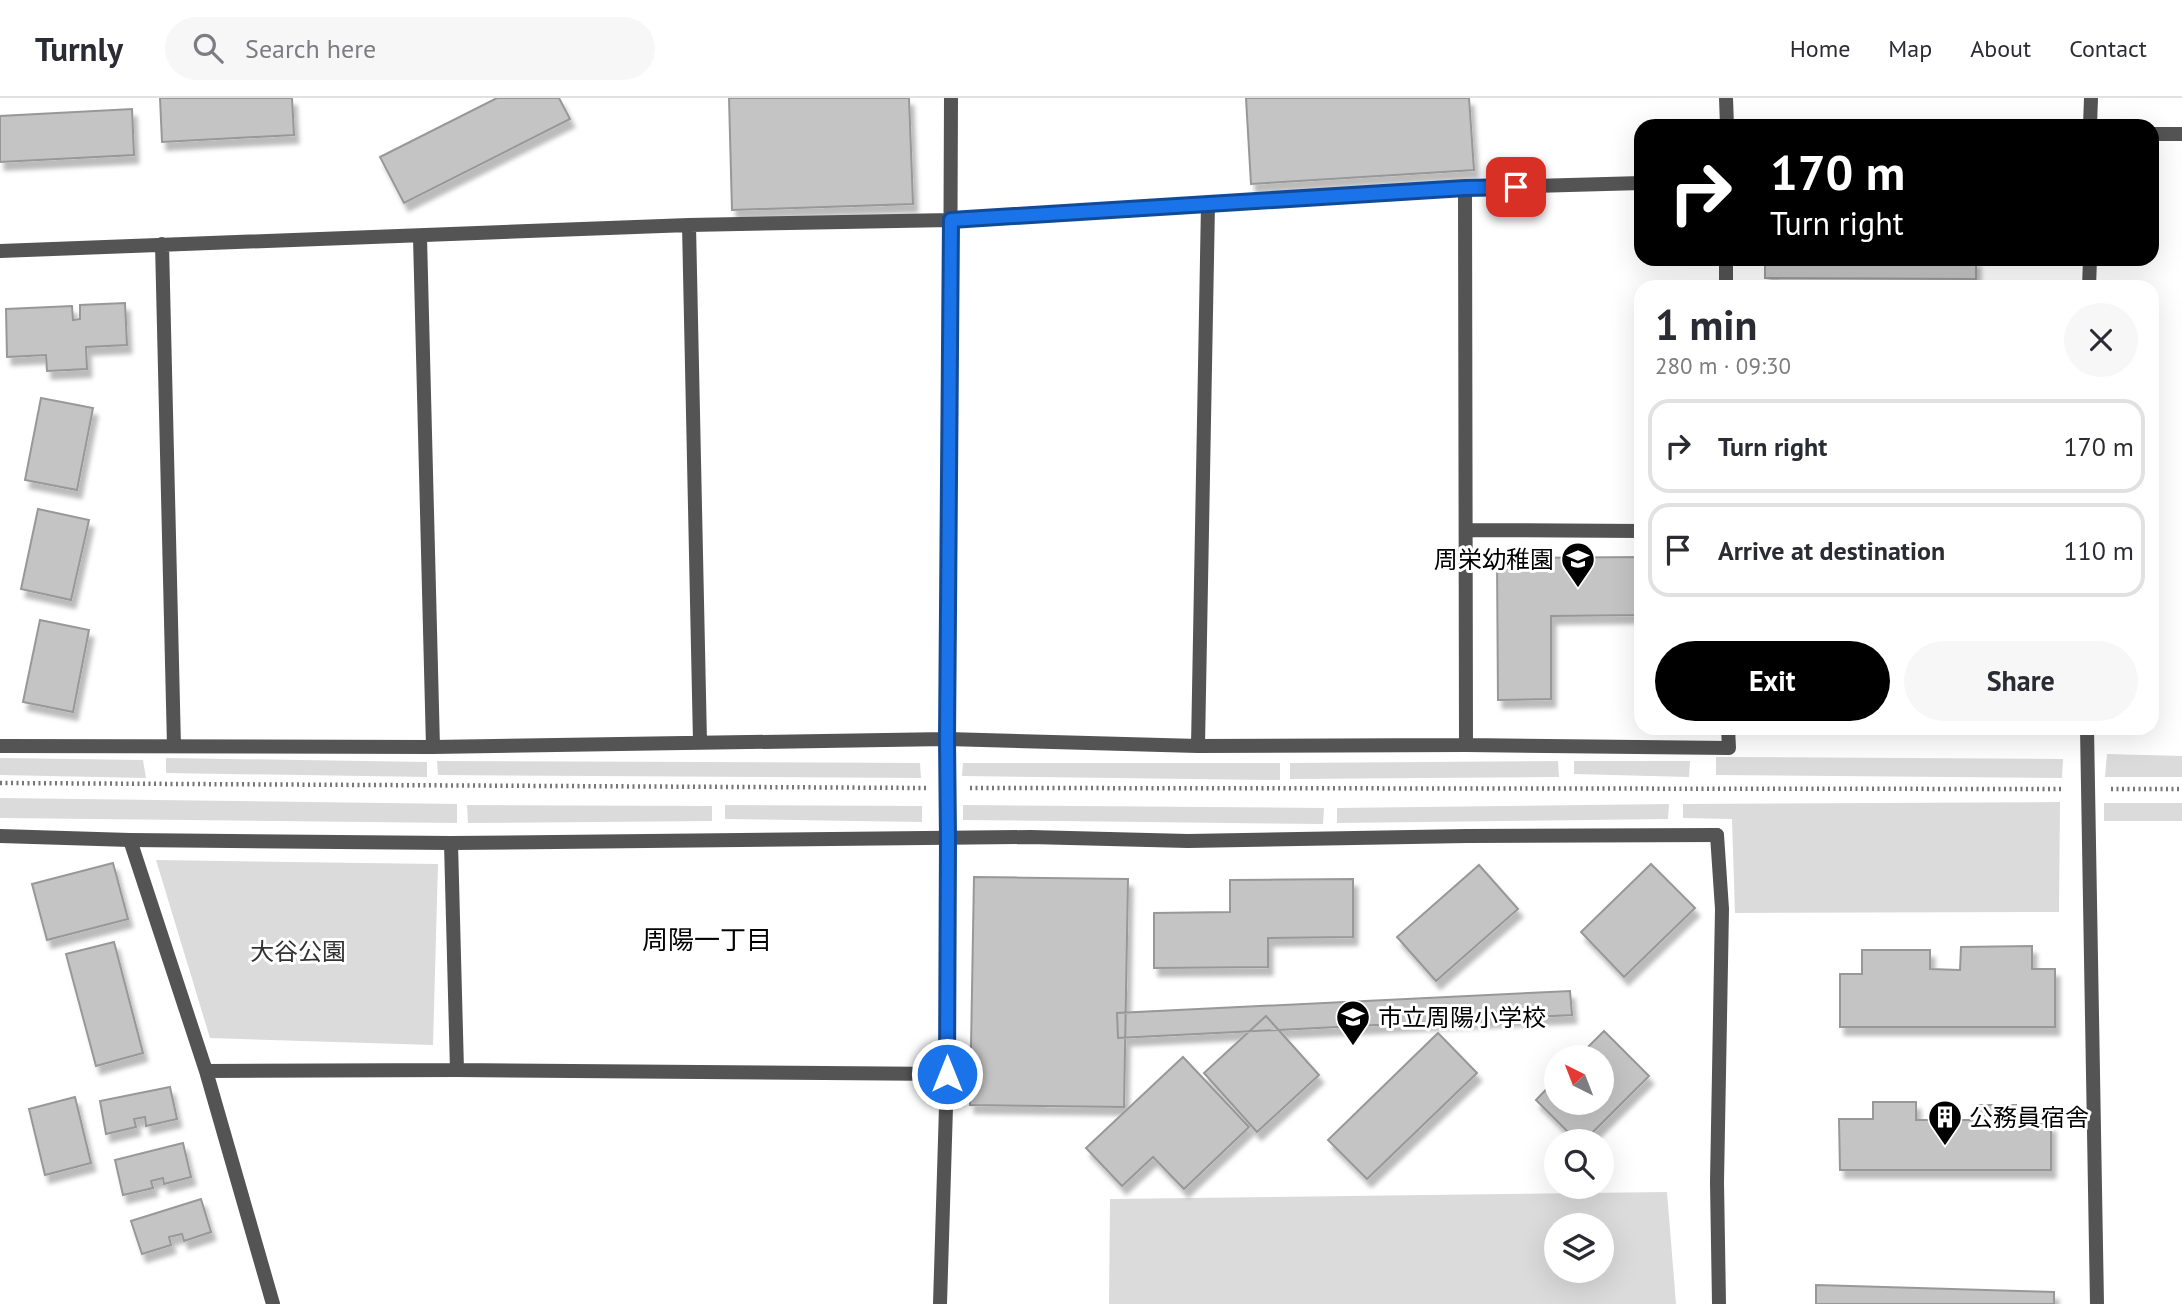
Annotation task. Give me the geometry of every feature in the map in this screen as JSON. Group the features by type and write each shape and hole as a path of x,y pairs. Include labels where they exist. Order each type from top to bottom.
{"street":[{"path":"940,1304 947,1074 951,98"},
{"path":"1726,98 1727,119"},
{"path":"2090,119 2091,98"},
{"path":"2159,134 2182,134"},
{"path":"0,251 689,225 951,220 1465,188 1634,183"},
{"path":"1465,188 1466,745"},
{"path":"1198,746 1208,204"},
{"path":"689,225 700,742"},
{"path":"420,237 433,747"},
{"path":"162,244 174,746"},
{"path":"1466,530 1634,531"},
{"path":"0,746 433,747 947,739 1198,746 1729,748 1728,735"},
{"path":"2088,735 2097,1304"},
{"path":"0,836 451,843 1030,837 1188,841 1717,835 1722,909 1717,1182 1720,1304"},
{"path":"130,839 206,1072 273,1304"},
{"path":"451,843 457,1070"},
{"path":"206,1072 457,1070 947,1074"}],"path":[{"path":"0,783 948,788 2182,789"}],"green space":[{"path":"2107,754 2182,756 2182,777 2105,777"},
{"path":"1716,757 2063,759 2062,778 1716,775"},
{"path":"0,758 143,760 146,778 0,775"},
{"path":"166,758 427,762 427,777 166,773"},
{"path":"437,761 920,763 921,778 438,775"},
{"path":"1558,761 1559,777 1290,779 1290,763"},
{"path":"1574,761 1690,761 1689,777 1574,774"},
{"path":"963,763 1280,763 1280,780 962,776"},
{"path":"0,798 457,804 457,823 0,818"},
{"path":"2060,802 2059,912 1735,913 1732,819 1683,818 1683,804"},
{"path":"2104,803 2182,803 2182,821 2104,821"},
{"path":"1669,804 1668,819 1337,823 1337,808"},
{"path":"467,805 712,806 712,821 468,823"},
{"path":"725,805 922,806 922,822 725,819"},
{"path":"963,805 1324,808 1323,824 963,820"},
{"name":"大谷公園","path":"156,860 438,864 433,1045 210,1038"},
{"path":"1667,1192 1676,1304 1109,1304 1110,1199 1544,1194 1544,1199 1614,1199 1614,1193"}],"building":[{"path":"160,98 292,98 294,135 162,142"},
{"path":"497,98 559,98 570,119 404,203 380,157"},
{"path":"729,98 909,98 913,204 732,210"},
{"path":"1246,98 1469,98 1474,170 1251,184"},
{"path":"132,109 134,155 0,162 0,116"},
{"path":"1765,266 1976,266 1976,279 1765,278"},
{"path":"125,303 127,345 86,347 87,369 47,371 46,355 7,357 6,309 72,306 73,320 80,319 80,305"},
{"path":"41,398 93,408 77,490 25,480"},
{"path":"38,509 89,520 71,600 21,589"},
{"path":"1634,557 1634,615 1551,616 1551,699 1498,700 1497,558"},
{"path":"40,620 89,630 73,712 23,702"},
{"path":"113,863 128,919 47,940 32,884"},
{"path":"1651,864 1695,908 1624,977 1581,932"},
{"path":"1479,865 1518,909 1436,981 1397,937"},
{"path":"974,877 1128,879 1124,1107 970,1105"},
{"path":"1353,879 1353,937 1268,938 1268,967 1154,968 1154,913 1230,912 1230,880"},
{"path":"114,942 143,1053 96,1066 66,954"},
{"path":"2032,946 2032,969 2055,969 2055,1027 1840,1027 1840,974 1862,974 1862,950 1930,950 1930,969 1960,970 1961,947"},
{"path":"1570,991 1572,1015 1118,1038 1117,1013"},
{"path":"1266,1016 1319,1075 1257,1132 1204,1073"},
{"path":"1604,1031 1649,1076 1614,1111 1614,1045 1590,1045"},
{"path":"1438,1033 1477,1073 1367,1179 1328,1140"},
{"path":"1183,1057 1249,1127 1184,1189 1153,1157 1122,1186 1086,1148"},
{"path":"170,1087 177,1119 146,1126 145,1117 134,1119 136,1127 106,1134 100,1101"},
{"path":"1544,1092 1544,1108 1536,1100"},
{"path":"75,1097 91,1163 45,1175 29,1109"},
{"name":"公務員宿舎","path":"1873,1102 1916,1102 1916,1120 1977,1120 1977,1105 2016,1105 2016,1124 2051,1124 2051,1170 1840,1170 1839,1119 1873,1119"},
{"path":"1551,1115 1610,1115 1596,1129 1565,1129"},
{"path":"183,1143 191,1177 164,1184 163,1178 151,1181 153,1188 123,1195 115,1160"},
{"path":"201,1199 211,1232 184,1241 182,1234 169,1237 171,1245 142,1254 131,1221"},
{"path":"1816,1285 2054,1292 2054,1304 1816,1304"}],"place":[{"name":"周栄幼稚園","path":"1578,589"},
{"name":"市立周陽小学校","path":"1353,1047"},
{"name":"公務員宿舎","path":"1945,1147"}],"district":[{"name":"周陽一丁目","path":"707,939"}],"route":[{"path":"947,1074 951,220 1516,187"}]}
